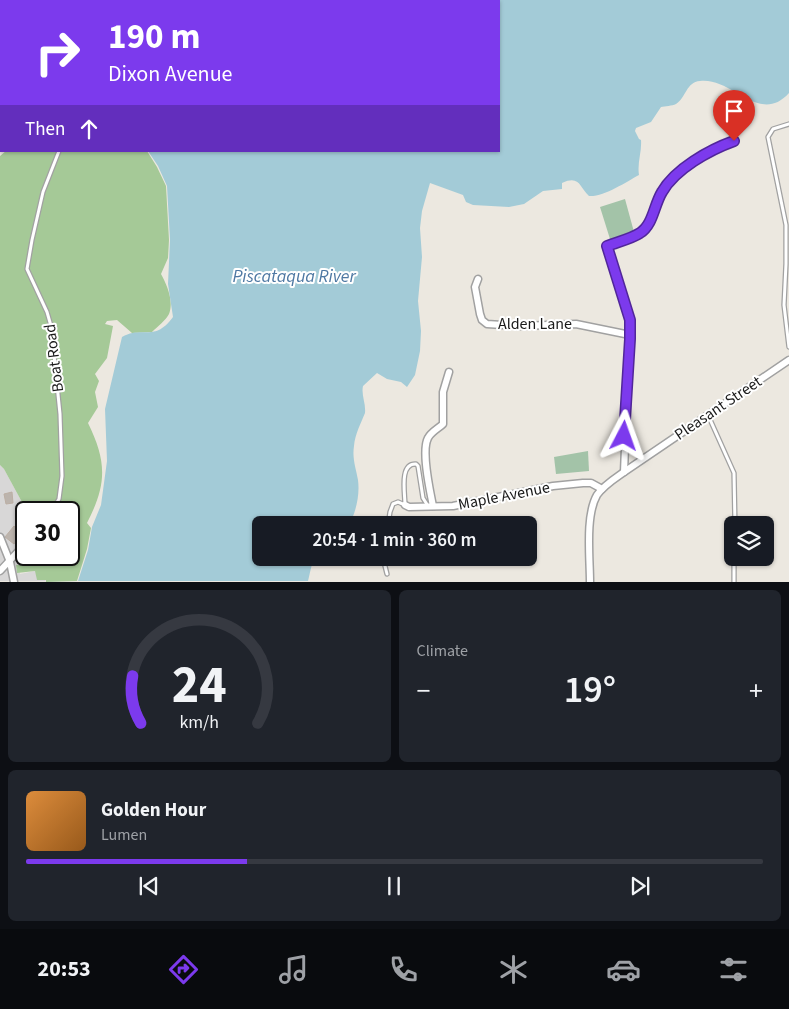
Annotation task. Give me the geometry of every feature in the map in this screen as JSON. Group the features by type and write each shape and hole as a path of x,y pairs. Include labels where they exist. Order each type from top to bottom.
{"street":[{"path":"624,472 624,436 630,335 628,312 607,246 636,235 645,229 661,193 678,172 711,152 734,141"},
{"name":"Alden Lane","path":"478,279 475,287 480,314 482,320 487,324 520,326 576,324 630,335"},
{"name":"Pleasant Street","path":"590,582 591,513 595,499 602,489 624,472 789,360"},
{"path":"430,506 426,454 427,441 430,435 443,424 443,392 449,372"},
{"name":"Maple Avenue","path":"405,505 409,507 453,506 553,486 583,483 602,489"},
{"path":"0,537 10,562 14,582"},
{"path":"0,571 15,556"}],"lane":[{"path":"789,124 773,129 768,137 786,225 784,305 789,347"},
{"name":"Boat Road","path":"57,501 62,476 60,414 51,326 48,312 28,269 32,240 43,192 59,152"},
{"path":"708,415 734,473 734,516"},
{"path":"389,516 393,504 398,502 405,505 406,469 413,463 418,466 423,498 430,506"},
{"path":"385,566 387,574"},
{"path":"734,566 734,582"}],"shaded area":[{"path":"0,465 21,501 15,501 15,566 17,566 20,574 35,571 46,581 0,581"}],"green space":[{"path":"5,152 148,152 166,186 168,258 161,274 169,293 171,304 166,319 152,332 132,333 117,320 107,321 105,324 113,326 107,358 95,374 99,381 95,392 98,407 88,423 99,450 102,473 101,485 94,509 87,523 91,528 77,581 46,582 46,580 37,580 35,571 17,573 16,566 80,566 80,501 21,501 0,465 0,156"},
{"path":"625,199 634,232 610,239 600,207"},
{"path":"588,451 589,471 556,474 554,457"}],"water":[{"name":"Piscataqua River","path":"500,0 789,0 789,93 778,102 756,103 724,86 712,82 695,82 676,104 661,107 651,122 636,128 635,131 641,140 639,175 615,188 595,196 589,196 576,181 572,180 562,183 562,189 543,191 524,204 509,207 473,205 466,202 463,195 430,183 422,211 420,228 422,257 418,301 421,331 420,351 415,375 407,387 401,382 387,379 377,373 363,386 365,413 357,433 354,451 358,497 354,516 252,516 252,566 312,566 308,581 78,581 88,550 92,527 101,505 107,461 105,409 122,337 136,332 154,332 166,325 173,317 168,284 170,240 167,186 158,166 149,152 500,152"}],"building":[{"path":"12,492 13,503 6,504 4,494"},
{"path":"14,526 14,544 5,537"}],"route":[{"path":"624,436 630,320 607,246 636,235 648,226 661,193 678,172 711,152 734,141"}]}
